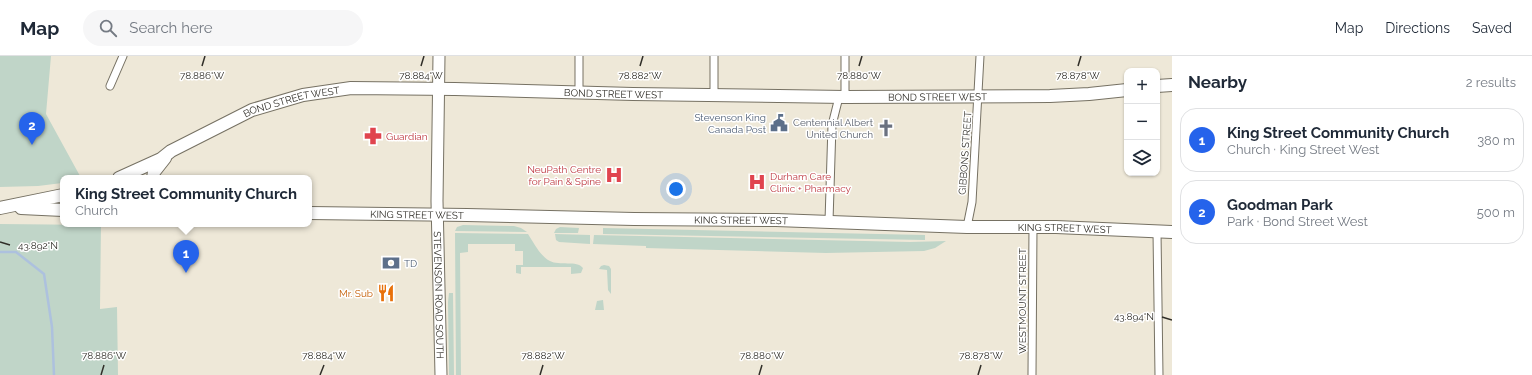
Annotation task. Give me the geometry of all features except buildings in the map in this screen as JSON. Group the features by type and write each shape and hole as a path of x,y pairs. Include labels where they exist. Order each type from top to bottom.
{"main road":[{"name":"STEVENSON ROAD SOUTH","path":"439,56 437,215 441,375"},
{"path":"1160,86 1172,85"},
{"name":"BOND STREET WEST","path":"125,175 160,159 171,151 252,110 303,95 351,88 438,88 579,93 842,97 1050,96 1124,90"},
{"path":"154,175 154,172 171,151"},
{"path":"0,208 60,196"},
{"path":"0,208 60,210"},
{"name":"KING STREET WEST","path":"312,213 830,221 967,227 1033,227 1172,232"}],"street":[{"path":"110,86 123,56"},
{"path":"579,56 579,93"},
{"path":"714,56 714,95"},
{"path":"830,221 832,125 842,97 845,56"},
{"name":"GIBBONS STREET","path":"967,227 972,202 980,56"},
{"name":"WESTMOUNT STREET","path":"1032,375 1033,227"},
{"path":"1157,232 1159,375"}],"green space":[{"path":"0,56 51,56 46,114 79,175 60,175 60,183 38,186 0,187"},
{"path":"0,224 60,225 60,227 101,227 100,309 117,307 118,375 0,375"},
{"path":"463,225 514,226 527,232 455,231 457,227"},
{"path":"560,227 579,228 578,233 554,233 556,229"},
{"path":"603,228 925,235 925,240 603,234"},
{"path":"455,233 528,234 540,253 546,259 558,263 577,264 583,268 581,273 571,274 571,267 521,267 521,274 516,273 516,265 523,265 523,251 515,251 515,244 468,244 468,252 460,253 461,375 456,375"},
{"path":"555,234 590,235 590,244 559,242 556,240"},
{"path":"594,235 910,242 946,241 935,248 924,251 826,253 646,248 646,246 593,244"},
{"path":"604,265 609,266 611,269 611,294 608,290 607,270 599,269"},
{"path":"449,293 453,293 454,375 449,375"},
{"path":"603,300 604,310 595,310 597,301"}],"waterway":[{"path":"0,252 16,252 44,274 52,327 54,375"}],"place":[{"name":"Stevenson King Canada Post","path":"779,123"},
{"name":"Centennial Albert United Church","path":"886,128"},
{"name":"Guardian","path":"373,136"},
{"name":"Goodman Park","path":"32,145"},
{"name":"NeuPath Centre for Pain & Spine","path":"614,175"},
{"name":"Durham Care Clinic + Pharmacy","path":"757,182"},
{"name":"TD","path":"391,263"},
{"name":"King Street Community Church","path":"186,273"},
{"name":"Mr. Sub","path":"386,293"}]}
